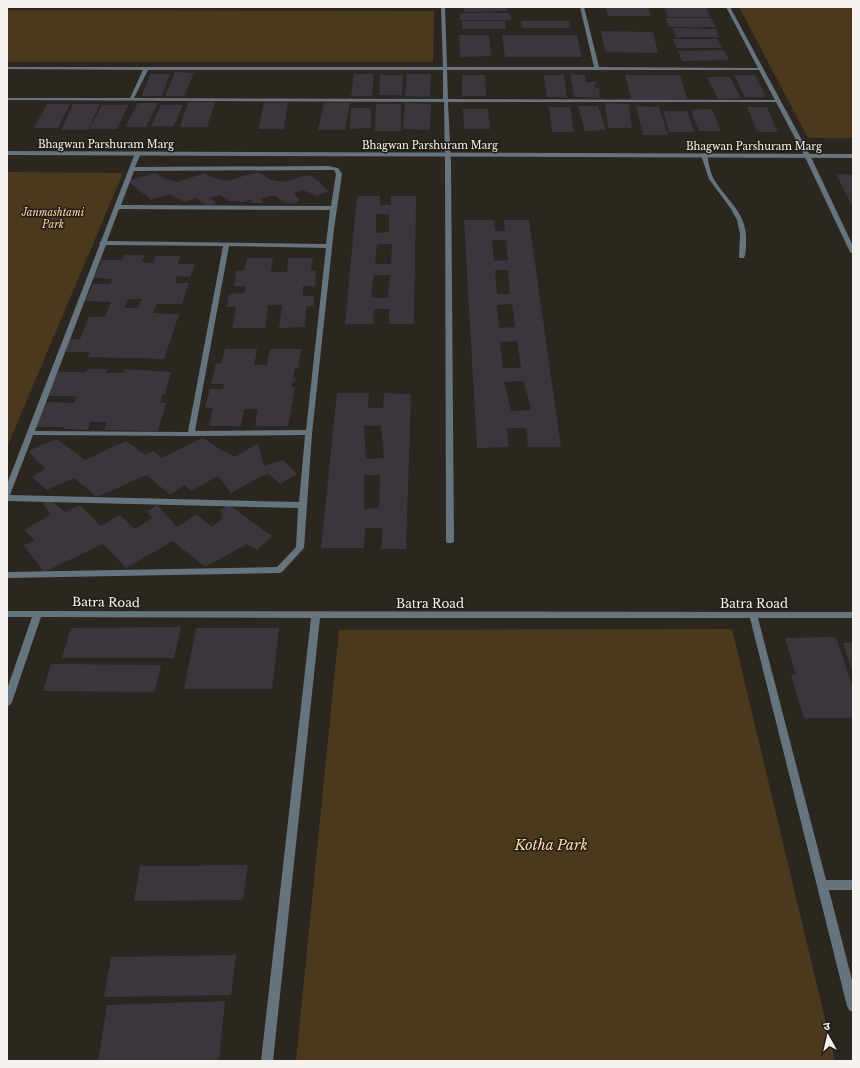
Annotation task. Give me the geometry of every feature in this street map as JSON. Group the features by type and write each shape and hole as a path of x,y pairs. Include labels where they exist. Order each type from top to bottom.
{"street":[{"path":"351,7 443,7 448,154 450,541"},
{"path":"582,7 598,69"},
{"path":"728,7 807,156 853,252"},
{"path":"7,68 761,69"},
{"path":"131,100 146,68"},
{"path":"7,99 778,101"},
{"name":"Bhagwan Parshuram Marg","path":"7,153 853,156"},
{"path":"7,494 102,243 118,207 138,153"},
{"path":"704,155 707,170 712,181 737,213 742,225 744,236 742,257"},
{"path":"7,575 279,570 300,548 302,505 309,432 333,208 339,174 336,169 328,168 132,168"},
{"path":"118,207 333,208"},
{"path":"102,243 330,246"},
{"path":"191,434 226,244"},
{"path":"30,433 191,434 309,432"},
{"path":"7,498 302,505"},
{"name":"Batra Road","path":"7,614 853,615"},
{"path":"7,702 38,614"},
{"path":"267,1061 316,614"},
{"path":"753,615 853,1006"},
{"path":"822,885 853,885"}],"green space":[{"path":"739,7 853,7 853,138 808,138"},
{"path":"7,10 434,11 433,62 7,62"},
{"name":"Janmashtami Park","path":"7,172 123,173 7,447"},
{"name":"Kotha Park","path":"732,629 835,1061 296,1061 339,630"}],"building":[{"path":"464,7 506,7 507,11 464,12"},
{"path":"605,7 648,7 651,16 608,16"},
{"path":"664,8 706,8 710,17 668,17"},
{"path":"460,13 510,13 511,20 460,20"},
{"path":"665,18 711,18 716,27 669,27"},
{"path":"462,21 505,21 506,29 462,29"},
{"path":"521,21 569,21 570,28 522,28"},
{"path":"673,28 716,29 719,37 676,37"},
{"path":"601,31 653,32 658,53 605,52"},
{"path":"459,35 489,35 491,56 460,57"},
{"path":"502,35 577,35 582,57 505,57"},
{"path":"673,39 717,39 722,48 677,48"},
{"path":"724,50 729,60 682,61 678,51"},
{"path":"175,72 194,73 184,96 165,96"},
{"path":"150,74 170,74 162,96 142,96"},
{"path":"354,74 374,74 372,96 351,96"},
{"path":"407,74 431,74 430,97 405,96"},
{"path":"570,74 585,75 586,82 596,82 597,84 594,84 595,88 599,88 600,98 574,97"},
{"path":"380,75 403,75 402,95 379,95"},
{"path":"462,75 485,75 486,96 462,96"},
{"path":"544,75 564,75 567,98 547,97"},
{"path":"625,75 680,75 687,99 631,99"},
{"path":"734,75 755,75 766,97 745,97"},
{"path":"707,77 730,77 741,98 718,99"},
{"path":"188,102 215,102 207,127 180,127"},
{"path":"138,103 158,103 146,127 125,127"},
{"path":"264,103 288,103 284,129 258,129"},
{"path":"324,103 350,103 345,130 318,130"},
{"path":"405,103 431,104 430,130 403,129"},
{"path":"605,103 629,104 632,128 608,128"},
{"path":"47,104 70,104 58,128 34,128"},
{"path":"73,104 100,104 88,130 61,130"},
{"path":"376,104 401,104 401,131 375,131"},
{"path":"102,105 128,105 117,129 89,129"},
{"path":"161,105 183,105 173,127 151,126"},
{"path":"578,106 598,106 606,130 585,131"},
{"path":"636,106 659,107 668,135 643,135"},
{"path":"549,107 570,107 574,132 552,132"},
{"path":"747,107 767,107 778,132 757,132"},
{"path":"351,108 371,108 371,128 350,129"},
{"path":"463,109 488,109 490,129 464,129"},
{"path":"712,109 721,131 699,131 691,110"},
{"path":"663,111 687,111 694,132 669,132"},
{"path":"257,172 272,180 284,182 307,175 315,178 329,191 317,196 303,190 294,193 300,200 296,203 289,204 280,200 276,196 261,199 263,203 250,203 253,199 243,202 230,201 220,195 210,198 216,203 207,206 196,198 185,202 169,194 151,200 128,181 155,173 166,179 177,182 205,173 210,177 227,181"},
{"path":"836,174 853,175 853,208"},
{"path":"357,196 380,196 380,205 391,205 391,196 416,196 414,324 389,324 389,309 374,309 373,324 345,324","holes":["376,214 389,214 389,232 376,233","377,244 392,244 391,264 375,264","374,275 390,275 388,298 371,297"]},
{"path":"464,220 494,220 495,231 505,231 504,220 529,220 561,447 528,447 526,428 507,428 508,447 477,448","holes":["492,240 506,240 508,260 494,261","495,270 508,270 510,294 497,294","512,304 515,327 499,328 497,305","517,341 521,368 503,368 500,342","524,381 531,410 511,411 504,382"]},
{"path":"125,255 145,255 142,262 153,263 155,256 180,256 178,264 195,264 190,277 177,276 175,283 189,283 182,304 157,304 153,313 179,314 164,359 88,357 90,352 64,352 69,339 80,339 89,317 105,317 111,302 85,301 93,284 110,284 113,279 93,278 102,260 122,260","holes":["128,299 142,299 138,308 124,308"]},
{"path":"247,258 273,258 271,272 287,272 288,258 313,258 311,271 316,271 315,286 303,286 303,296 314,296 313,306 306,306 305,327 279,328 282,305 268,305 265,328 232,328 236,307 227,307 229,294 244,293 246,286 234,286 236,271 244,271"},
{"path":"225,349 257,349 254,365 267,365 270,349 301,349 298,368 295,368 293,378 296,378 295,382 292,382 291,387 295,387 288,426 255,426 258,409 244,409 241,426 209,426 213,408 205,407 210,389 223,389 224,384 211,384 216,363 221,364"},
{"path":"88,369 107,369 106,373 123,373 125,369 171,372 165,394 162,394 160,403 166,403 158,431 104,430 107,422 90,422 88,430 64,429 65,427 34,427 45,402 74,403 77,396 48,396 58,372 86,372"},
{"path":"337,393 369,393 368,408 383,408 384,393 411,394 406,549 381,549 383,528 365,528 364,548 321,548","holes":["381,425 384,458 366,459 364,426","364,475 380,475 379,508 364,509"]},
{"path":"203,438 219,449 235,457 258,443 264,466 283,460 297,474 280,484 268,473 231,493 218,476 191,491 185,485 170,495 147,475 97,497 74,478 47,490 32,477 45,469 28,451 57,439 85,460 126,441 145,455 154,451 161,458"},
{"path":"49,499 65,512 79,505 100,526 120,515 135,529 152,518 147,512 157,505 177,527 196,514 212,527 223,518 220,510 229,505 272,536 257,550 247,544 205,567 173,541 126,568 103,544 44,572 23,545 35,541 24,530 50,515 43,503"},
{"path":"181,627 174,658 62,658 71,628"},
{"path":"196,628 279,628 272,689 184,689"},
{"path":"836,637 853,688 853,718 804,718 791,675 796,675 785,638"},
{"path":"843,643 853,643 853,674"},
{"path":"51,664 161,665 155,692 43,691"},
{"path":"248,865 243,900 134,901 140,866"},
{"path":"236,955 231,995 104,997 111,957"},
{"path":"225,1001 219,1061 98,1061 107,1005"}]}
